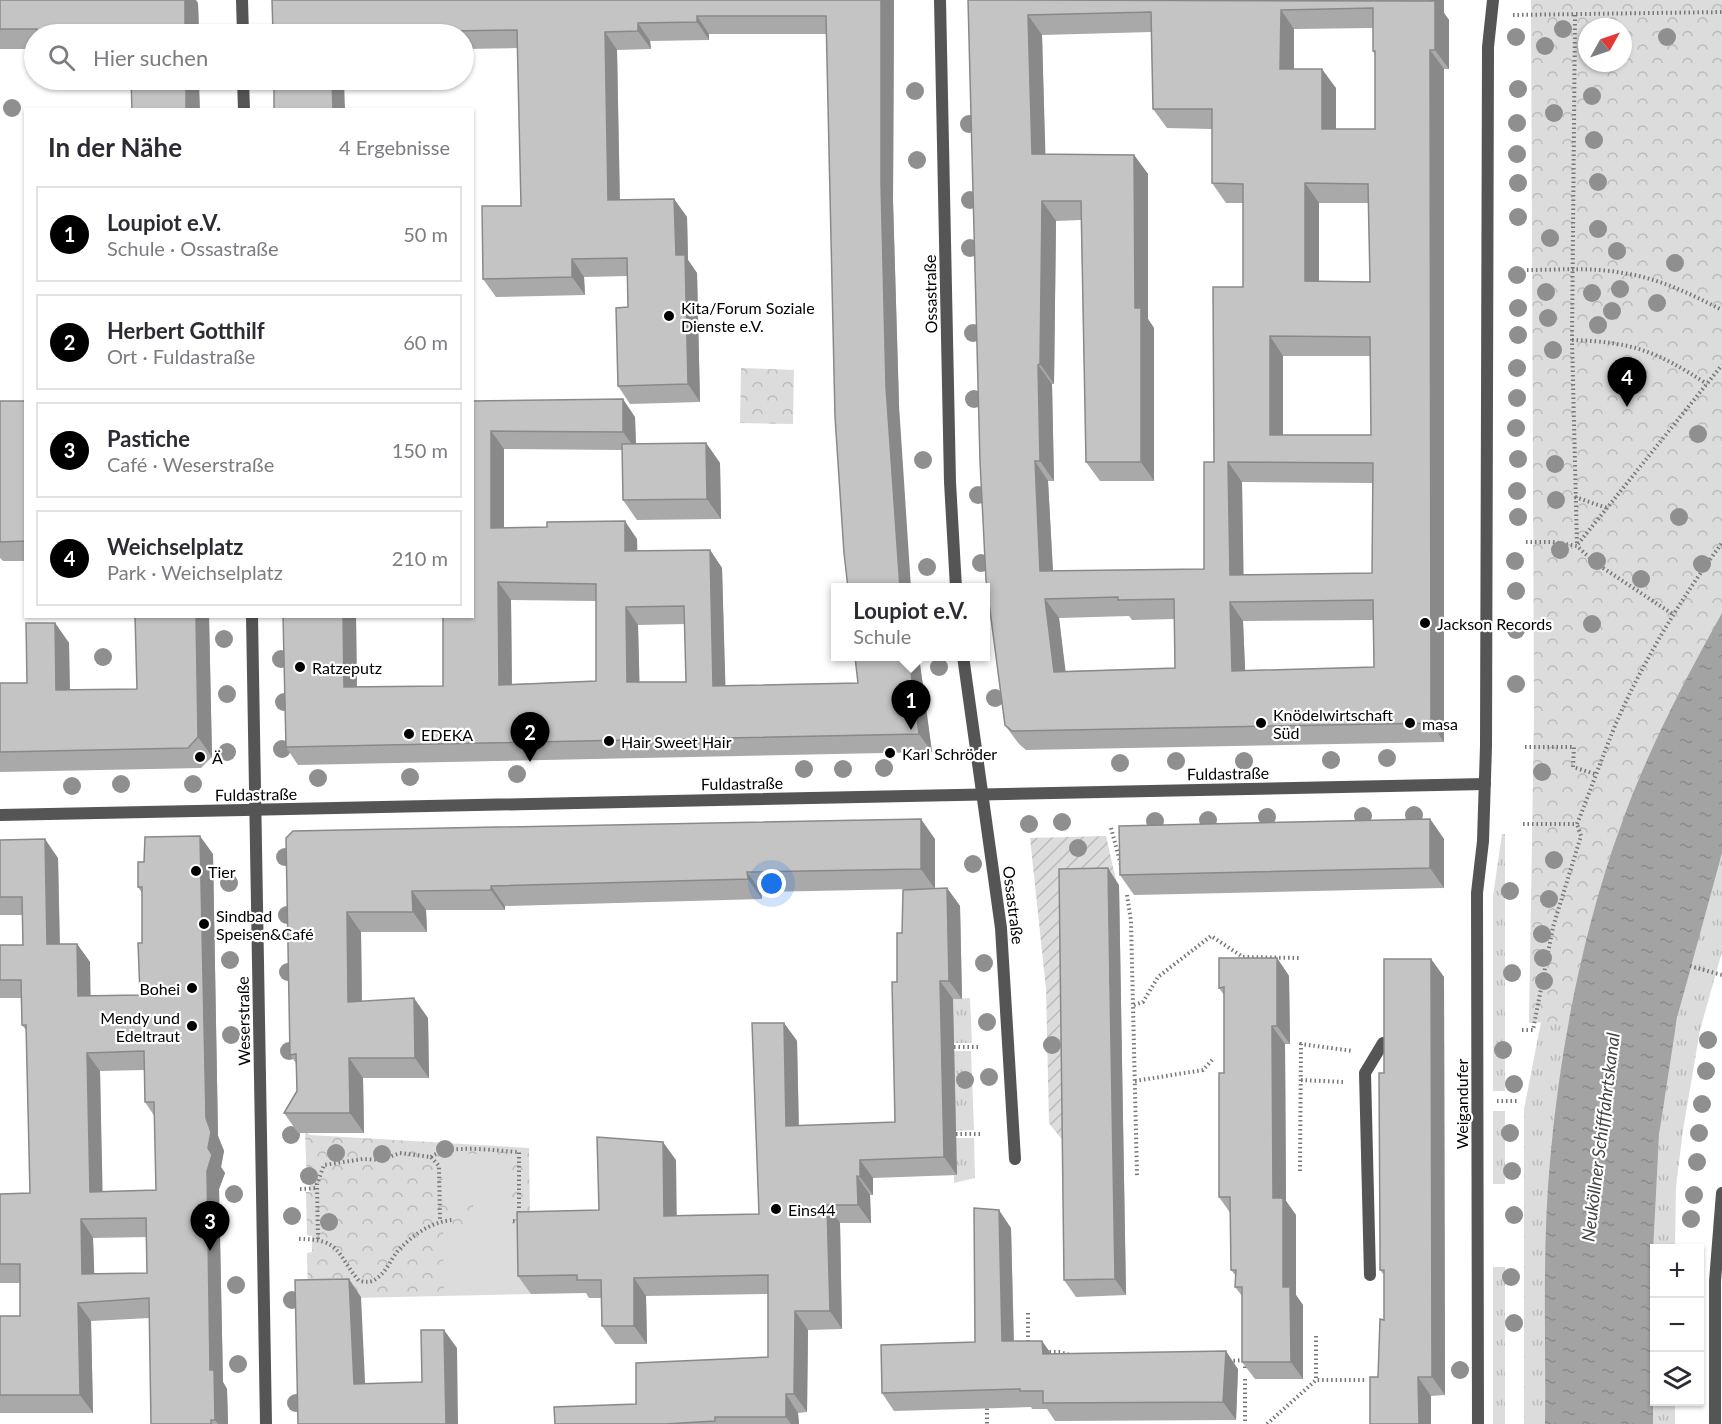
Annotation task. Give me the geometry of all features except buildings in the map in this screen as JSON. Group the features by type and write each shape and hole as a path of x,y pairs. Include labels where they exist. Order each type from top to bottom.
{"street":[{"path":"242,0 243,24"},
{"name":"Ossastraße","path":"940,0 950,482 956,583"},
{"name":"Weigandufer","path":"1478,1424 1477,893 1484,841 1488,47 1493,0"},
{"path":"243,90 244,108"},
{"name":"Weserstraße","path":"252,618 266,1424"},
{"name":"Ossastraße","path":"964,661 1001,928 1015,1159"},
{"name":"Fuldastraße","path":"0,815 1485,784"},
{"path":"1370,1275 1365,1073 1379,1048"},
{"path":"1715,1424 1715,1281 1722,1193"}],"path":[{"path":"1491,15 1722,12"},
{"path":"1575,15 1572,340 1576,546"},
{"path":"1527,270 1614,272 1643,277 1684,291 1722,310"},
{"path":"1572,340 1633,345 1658,354 1707,384"},
{"path":"1576,546 1722,365"},
{"path":"1575,497 1608,508"},
{"path":"1526,542 1553,542 1576,546 1594,562 1674,615"},
{"path":"1522,1030 1533,1030 1547,950 1581,836 1577,824 1595,774 1618,718 1674,615 1722,543"},
{"path":"1525,747 1574,747 1574,767 1595,774"},
{"path":"1523,824 1577,824"},
{"path":"1111,828 1124,872"},
{"path":"1127,895 1131,921 1134,1005 1137,1176"},
{"path":"1134,1005 1143,1002 1158,977 1211,936 1243,957 1300,958"},
{"path":"1689,966 1722,975"},
{"path":"1300,1171 1301,1044 1379,1048"},
{"path":"954,1047 981,1047"},
{"path":"1135,1081 1203,1070 1212,1060"},
{"path":"1301,1080 1366,1083"},
{"path":"956,1134 983,1134"},
{"path":"431,1157 439,1151 451,1150 519,1152 520,1228"},
{"path":"318,1239 317,1188 324,1165 363,1159 381,1160 400,1153 431,1157 439,1166 440,1220"},
{"path":"300,1189 317,1188"},
{"path":"299,1239 318,1239 338,1249 359,1281 370,1282 379,1277 403,1246 440,1220 453,1220"},
{"path":"513,1221 520,1221"},
{"path":"1028,1313 1028,1352"},
{"path":"1316,1336 1316,1380"},
{"path":"1039,1352 1060,1352 1081,1359"},
{"path":"1221,1361 1245,1360 1245,1368"},
{"path":"1245,1379 1245,1424"},
{"path":"1267,1424 1316,1380 1365,1380"},
{"path":"987,1404 987,1424"}],"green space":[{"path":"1531,0 1722,0 1722,613 1657,740 1621,824 1584,950 1569,1021 1529,1023 1534,716"},
{"path":"741,368 794,370 793,424 740,423"},
{"path":"1722,564 1722,613 1657,740 1621,824 1584,950 1569,1021 1550,1163 1546,1249 1545,1424 1524,1424 1524,1109 1553,961 1587,841 1632,725 1678,638"},
{"path":"1502,834 1505,834 1505,1091 1493,1091 1493,896"},
{"path":"1106,836 1117,885 1063,1141 1049,1123 1046,989 1030,838"},
{"path":"1722,853 1722,952 1700,1030 1683,1130 1676,1187 1675,1244 1653,1244 1656,1173 1663,1101 1675,1029 1701,923"},
{"path":"970,998 972,1043 954,1043 953,999"},
{"path":"954,1051 971,1051 974,1130 956,1131"},
{"path":"1493,1111 1505,1111 1505,1184 1493,1184"},
{"path":"305,1131 310,1135 529,1148 531,1294 308,1299 307,1253 312,1252 312,1236 307,1235 306,1192 310,1192 310,1185 307,1185"},
{"path":"956,1138 974,1138 975,1178 954,1183 954,1175 957,1175"},
{"path":"442,1153 512,1155 512,1228 528,1228 529,1292 444,1294 443,1228 473,1228 473,1203 443,1203"},
{"path":"1493,1267 1505,1267 1505,1424 1493,1424"},
{"path":"1653,1406 1675,1406 1675,1424 1653,1424"}],"water":[{"name":"Neuköllner Schifffahrtskanal","path":"1722,613 1722,853 1677,1018 1659,1135 1653,1244 1650,1244 1650,1406 1653,1406 1653,1424 1545,1424 1545,1260 1550,1161 1560,1076 1575,991 1595,907 1621,825 1642,771"}],"place":[{"name":"Kita/Forum Soziale Dienste e.V.","path":"669,316"},
{"name":"Weichselplatz","path":"1627,407"},
{"name":"Jackson Records","path":"1425,623"},
{"name":"Ratzeputz","path":"300,667"},
{"name":"Knödelwirtschaft Süd","path":"1261,723"},
{"name":"masa","path":"1410,723"},
{"name":"Loupiot e.V.","path":"911,730"},
{"name":"EDEKA","path":"409,734"},
{"name":"Hair Sweet Hair","path":"609,741"},
{"name":"Karl Schröder","path":"890,753"},
{"name":"Ä","path":"200,757"},
{"name":"Herbert Gotthilf","path":"530,762"},
{"name":"Tier","path":"196,871"},
{"name":"Sindbad Speisen&Café","path":"204,924"},
{"name":"Bohei","path":"192,988"},
{"name":"Mendy und Edeltraut","path":"192,1026"},
{"name":"Eins44","path":"776,1209"},
{"name":"Pastiche","path":"210,1251"}]}
